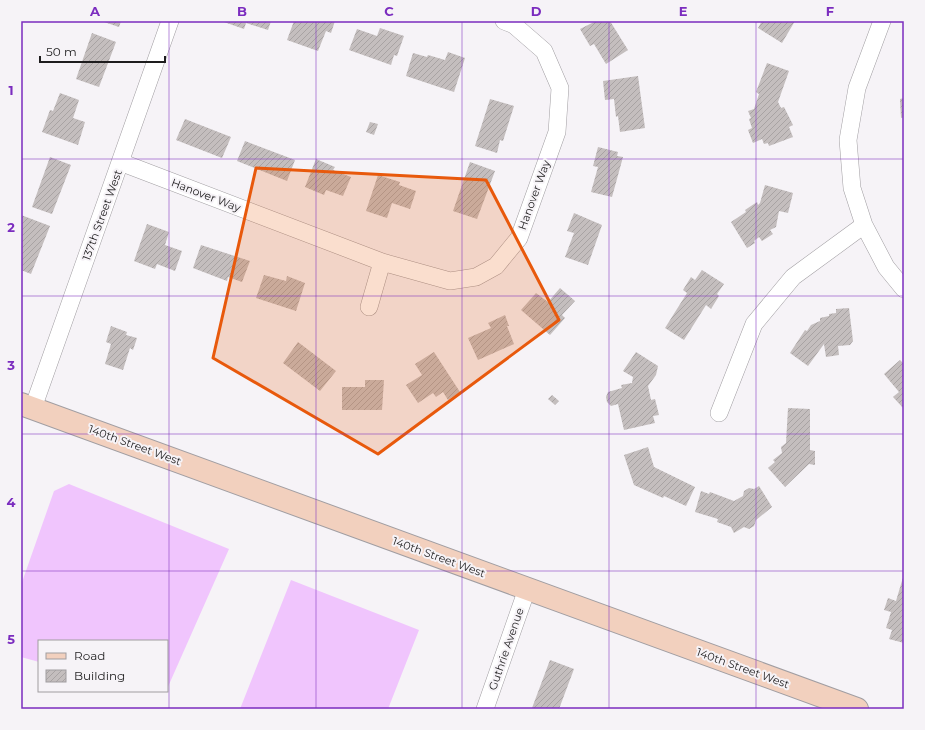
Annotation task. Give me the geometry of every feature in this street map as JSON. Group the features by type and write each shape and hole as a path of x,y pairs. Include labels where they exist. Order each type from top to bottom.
{"street":[{"name":"137th Street West","path":"27,406 120,162 170,21"},
{"name":"Hanover Way","path":"120,162 382,262 450,281 476,277 496,266 519,238 557,132 560,88 544,51 514,25 504,21"},
{"path":"882,21 857,88 848,140 852,188 864,225 886,267 904,289"},
{"path":"719,413 754,324 794,277 864,225"},
{"path":"369,307 382,262"},
{"name":"140th Street West","path":"27,406 857,709"},
{"name":"Guthrie Avenue","path":"485,709 527,589"}],"highlighted area":[{"path":"256,168 486,180 559,320 378,454 213,358"}],"shaded area":[{"path":"69,484 229,549 168,687 168,640 38,640 38,662 21,657 21,585 54,491"},
{"path":"291,580 419,630 388,709 240,709"}],"building":[{"path":"101,21 121,21 119,27"},
{"path":"221,21 271,21 268,30 246,23 244,29"},
{"path":"294,21 335,21 331,33 326,31 318,51 287,40"},
{"path":"596,21 610,21 628,50 606,64 594,44 590,46 580,29"},
{"path":"762,21 795,21 782,43 758,28"},
{"path":"380,28 404,36 397,56 394,55 391,65 349,50 357,29 377,36"},
{"path":"92,33 116,42 99,87 76,79"},
{"path":"448,52 465,58 454,92 406,76 413,53 427,57 428,55 445,60"},
{"path":"767,63 789,71 778,102 781,108 784,107 793,125 789,127 793,137 769,146 768,143 764,144 762,139 753,143 748,130 752,128 749,119 751,118 748,111 754,109 759,94 756,92"},
{"path":"638,76 645,128 620,132 618,116 616,117 614,99 605,100 603,81"},
{"path":"60,93 79,100 73,118 85,122 78,145 42,132 50,110 53,111"},
{"path":"904,98 904,117 901,118 900,99"},
{"path":"490,99 514,106 503,141 500,140 497,153 475,146"},
{"path":"185,119 231,137 222,158 176,140"},
{"path":"370,122 378,124 374,135 366,132"},
{"path":"245,141 295,160 287,181 237,161"},
{"path":"598,147 618,152 617,156 623,157 612,197 591,192 598,167 593,166"},
{"path":"50,157 71,165 52,214 32,207"},
{"path":"316,159 335,167 333,170 351,177 343,196 326,190 324,195 305,187"},
{"path":"470,162 495,171 477,219 453,211"},
{"path":"378,175 400,182 399,185 416,191 410,209 392,203 387,218 366,211"},
{"path":"765,185 793,193 788,213 779,211 776,227 770,230 773,234 762,241 759,237 754,241 755,243 747,248 731,222 746,212 745,210 757,202 758,205 760,203"},
{"path":"574,213 602,225 588,265 565,257 574,233 567,231"},
{"path":"21,215 50,226 31,274 21,270"},
{"path":"147,224 169,232 165,245 182,251 175,271 157,264 155,269 134,261"},
{"path":"201,245 250,261 242,282 228,277 227,281 193,268"},
{"path":"702,270 724,284 717,294 719,296 711,309 706,305 684,340 665,328 687,293 683,290 691,277 695,280"},
{"path":"264,275 286,281 287,276 305,283 296,311 256,298"},
{"path":"560,288 575,301 562,315 565,318 550,335 521,310 536,293 548,302"},
{"path":"849,308 853,341 850,345 838,346 839,355 826,357 824,344 808,366 790,353 805,330 807,331 811,325 820,321 820,318 836,313 836,309"},
{"path":"505,315 509,326 507,326 514,344 478,360 468,338 491,328 488,323"},
{"path":"111,326 127,332 126,335 137,338 133,350 130,348 123,370 105,364 111,344 106,342"},
{"path":"298,342 336,371 320,391 283,363"},
{"path":"434,352 460,392 448,400 443,392 436,397 433,393 418,403 406,385 422,375 415,364"},
{"path":"636,352 658,366 656,375 648,386 651,400 655,399 659,415 653,416 655,423 624,430 618,404 611,406 607,402 606,397 608,392 622,388 621,385 632,383 633,377 623,371"},
{"path":"900,360 904,364 904,409 893,397 899,392 884,374"},
{"path":"365,380 384,380 382,410 342,410 342,387 365,387"},
{"path":"552,395 559,401 555,405 548,399"},
{"path":"788,408 810,409 810,450 815,451 815,465 809,464 785,487 768,468 775,462 773,460 782,453 781,447 786,443"},
{"path":"648,447 654,467 695,487 686,506 634,485 624,455"},
{"path":"759,486 772,507 756,520 754,526 749,529 744,527 734,533 731,527 717,522 718,519 695,512 701,491 709,494 710,492 734,501 743,496 744,491 749,488 754,489"},
{"path":"904,574 904,643 889,639 892,630 886,628 891,612 884,610 888,598 896,601"},
{"path":"550,660 574,669 559,709 532,708"}]}
